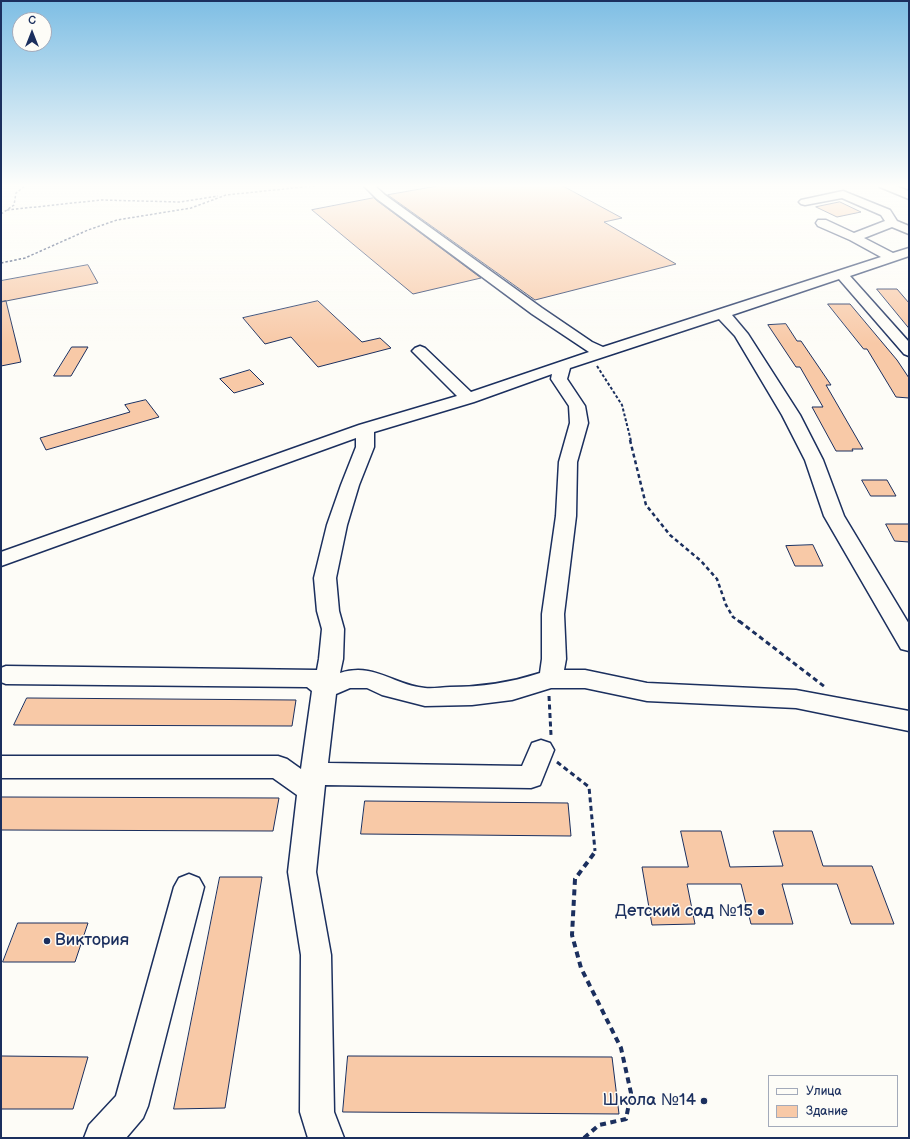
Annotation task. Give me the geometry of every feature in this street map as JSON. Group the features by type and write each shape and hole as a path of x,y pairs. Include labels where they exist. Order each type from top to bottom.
{"street":[{"path":"437,238 537,312 588,346 595,354"},
{"path":"856,238 892,258"},
{"path":"1,559 365,430 468,398 595,354 909,252"},
{"path":"841,274 909,351"},
{"path":"722,314 741,334 791,415 814,460 834,516 909,643"},
{"path":"420,351 468,398"},
{"path":"551,679 554,658 553,614 566,516 568,462 579,423 578,406 559,379 563,366"},
{"path":"326,1138 318,1112 316,955 302,872 324,689 331,659 333,628 328,611 325,578 337,525 350,485 365,447 365,430"},
{"path":"2,678 313,678 324,689"},
{"path":"324,689 348,679 370,679 391,689 425,697 472,696 512,691 551,679 585,679 647,692 796,699 909,721"},
{"path":"1,767 278,767 312,782 531,777 541,750"},
{"path":"102,1138 132,1106 189,887"}],"path":[{"path":"1,263 25,258 70,238"},
{"path":"595,354 598,366 622,405 646,505 670,535 701,561 716,580 733,618 827,688"},
{"path":"551,679 549,700 552,739 541,750 589,787 595,852 575,879 572,935 581,968 621,1048 631,1092 626,1119 598,1125 584,1138"}],"building":[{"path":"346,238 427,238 481,278 413,294"},
{"path":"448,238 632,238 676,264 535,300"},
{"path":"88,265 98,283 1,302 1,281"},
{"path":"877,289 897,289 909,303 909,328"},
{"path":"6,301 21,362 1,366 1,302"},
{"path":"318,301 362,342 380,338 391,348 318,367 291,337 265,344 243,318"},
{"path":"828,304 850,304 897,360 909,378 909,398 896,397 867,349 864,349"},
{"path":"786,324 797,341 801,341 831,385 826,385 863,449 852,449 853,451 836,451 812,407 823,407 800,367 796,367 768,325"},
{"path":"72,347 88,347 71,376 54,376"},
{"path":"250,370 264,384 234,393 220,379"},
{"path":"146,400 159,417 46,450 40,438 130,412 125,405"},
{"path":"862,480 887,480 896,496 871,496"},
{"path":"886,524 909,524 909,542 895,541"},
{"path":"813,545 823,566 795,566 786,546"},
{"path":"27,698 296,700 292,726 14,725"},
{"path":"1,797 279,798 273,831 1,830"},
{"path":"365,801 568,803 571,836 361,834"},
{"path":"681,831 721,831 730,867 783,866 773,831 812,831 823,866 872,866 894,924 851,924 837,884 782,884 793,924 751,924 741,884 687,884 695,924 652,925 642,867 688,867"},
{"path":"220,877 262,877 225,1108 174,1109"},
{"path":"18,923 88,923 75,962 3,962"},
{"path":"1,1056 88,1057 73,1109 1,1109"},
{"path":"348,1056 612,1057 619,1114 343,1112"}],"place":[{"name":"Детский сад №15","path":"761,912"},
{"name":"Виктория","path":"47,941"},
{"name":"Школа №14","path":"704,1101"}]}
